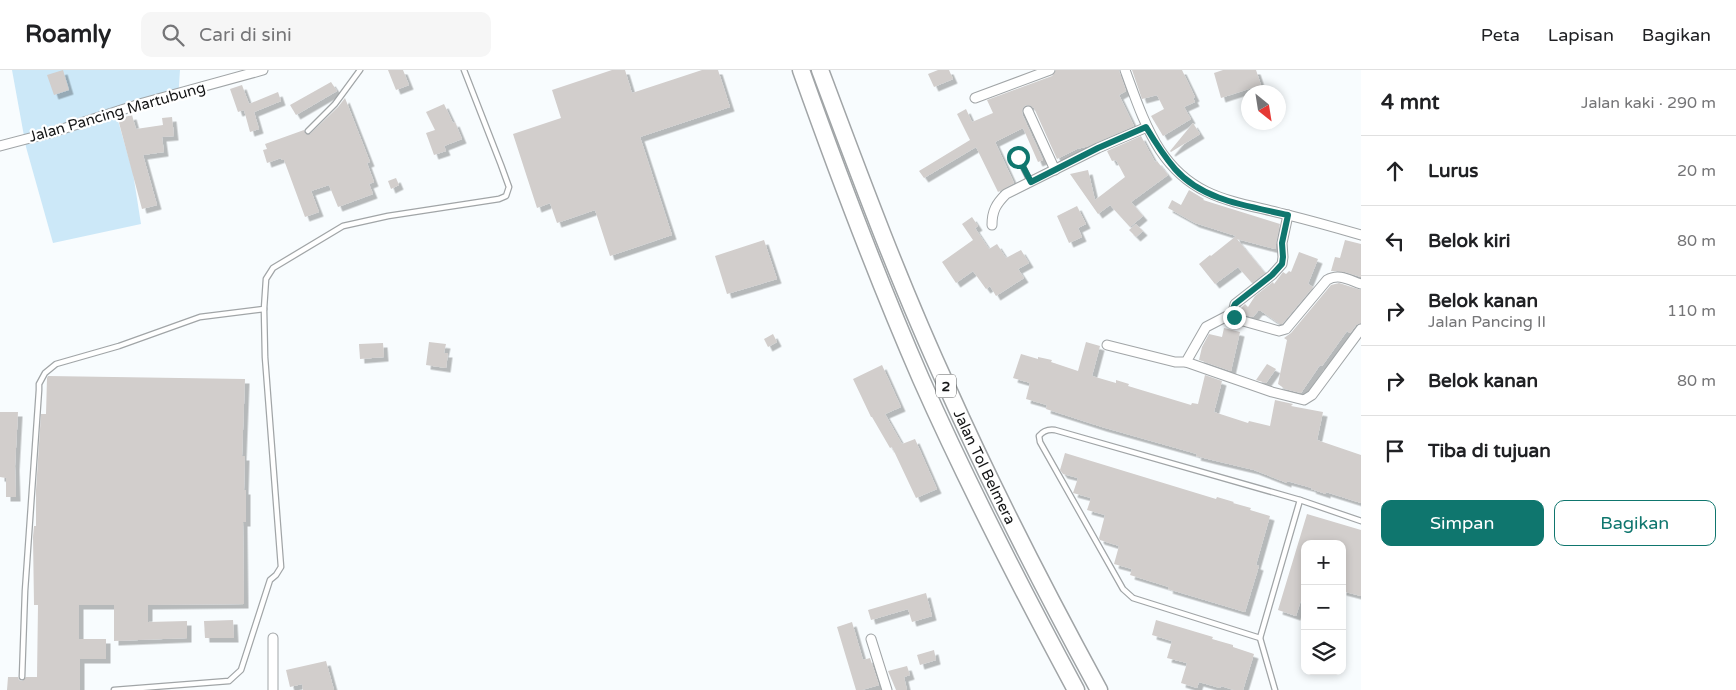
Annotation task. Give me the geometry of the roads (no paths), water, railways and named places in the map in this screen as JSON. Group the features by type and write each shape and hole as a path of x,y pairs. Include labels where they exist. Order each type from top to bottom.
{"highway":[{"name":"Jalan Tol Belmera","path":"801,70 844,186 922,380 991,528 1076,690"},
{"name":"Jalan Tol Belmera","path":"820,70 884,236 947,388 1025,552 1098,690"}],"street":[{"name":"Jalan Pancing Martubung","path":"0,146 53,132 143,103 263,70"},
{"path":"975,98 1050,70"},
{"path":"1125,70 1146,127 1160,151 1176,170 1193,184 1223,200 1361,235"},
{"path":"1028,111 1055,170"},
{"path":"992,225 992,213 1006,194 1098,148 1146,127"},
{"path":"1288,215 1282,243 1282,264 1272,275 1238,301 1233,308 1236,319 1279,331 1291,325 1327,280 1334,276 1361,284"},
{"path":"1186,362 1206,327 1233,313"},
{"path":"1107,345 1175,362 1186,362 1272,392 1304,400 1312,395 1361,329"},
{"path":"273,638 273,690"},
{"path":"871,639 887,690"}],"lane":[{"path":"308,131 335,104 360,70"},
{"path":"114,690 229,681 242,670 270,580 281,567 265,357 264,309 266,279 273,268 343,226 388,216 499,199 506,196 508,187 501,165 464,70"},
{"path":"1018,157 1031,182"},
{"path":"22,677 25,591 38,400 40,384 45,373 56,364 119,346 200,317 264,309"},
{"path":"1260,638 1128,595 1040,442 1039,436 1047,430 1056,430 1300,500 1361,520"},
{"path":"1275,690 1260,638 1300,500"}]}
